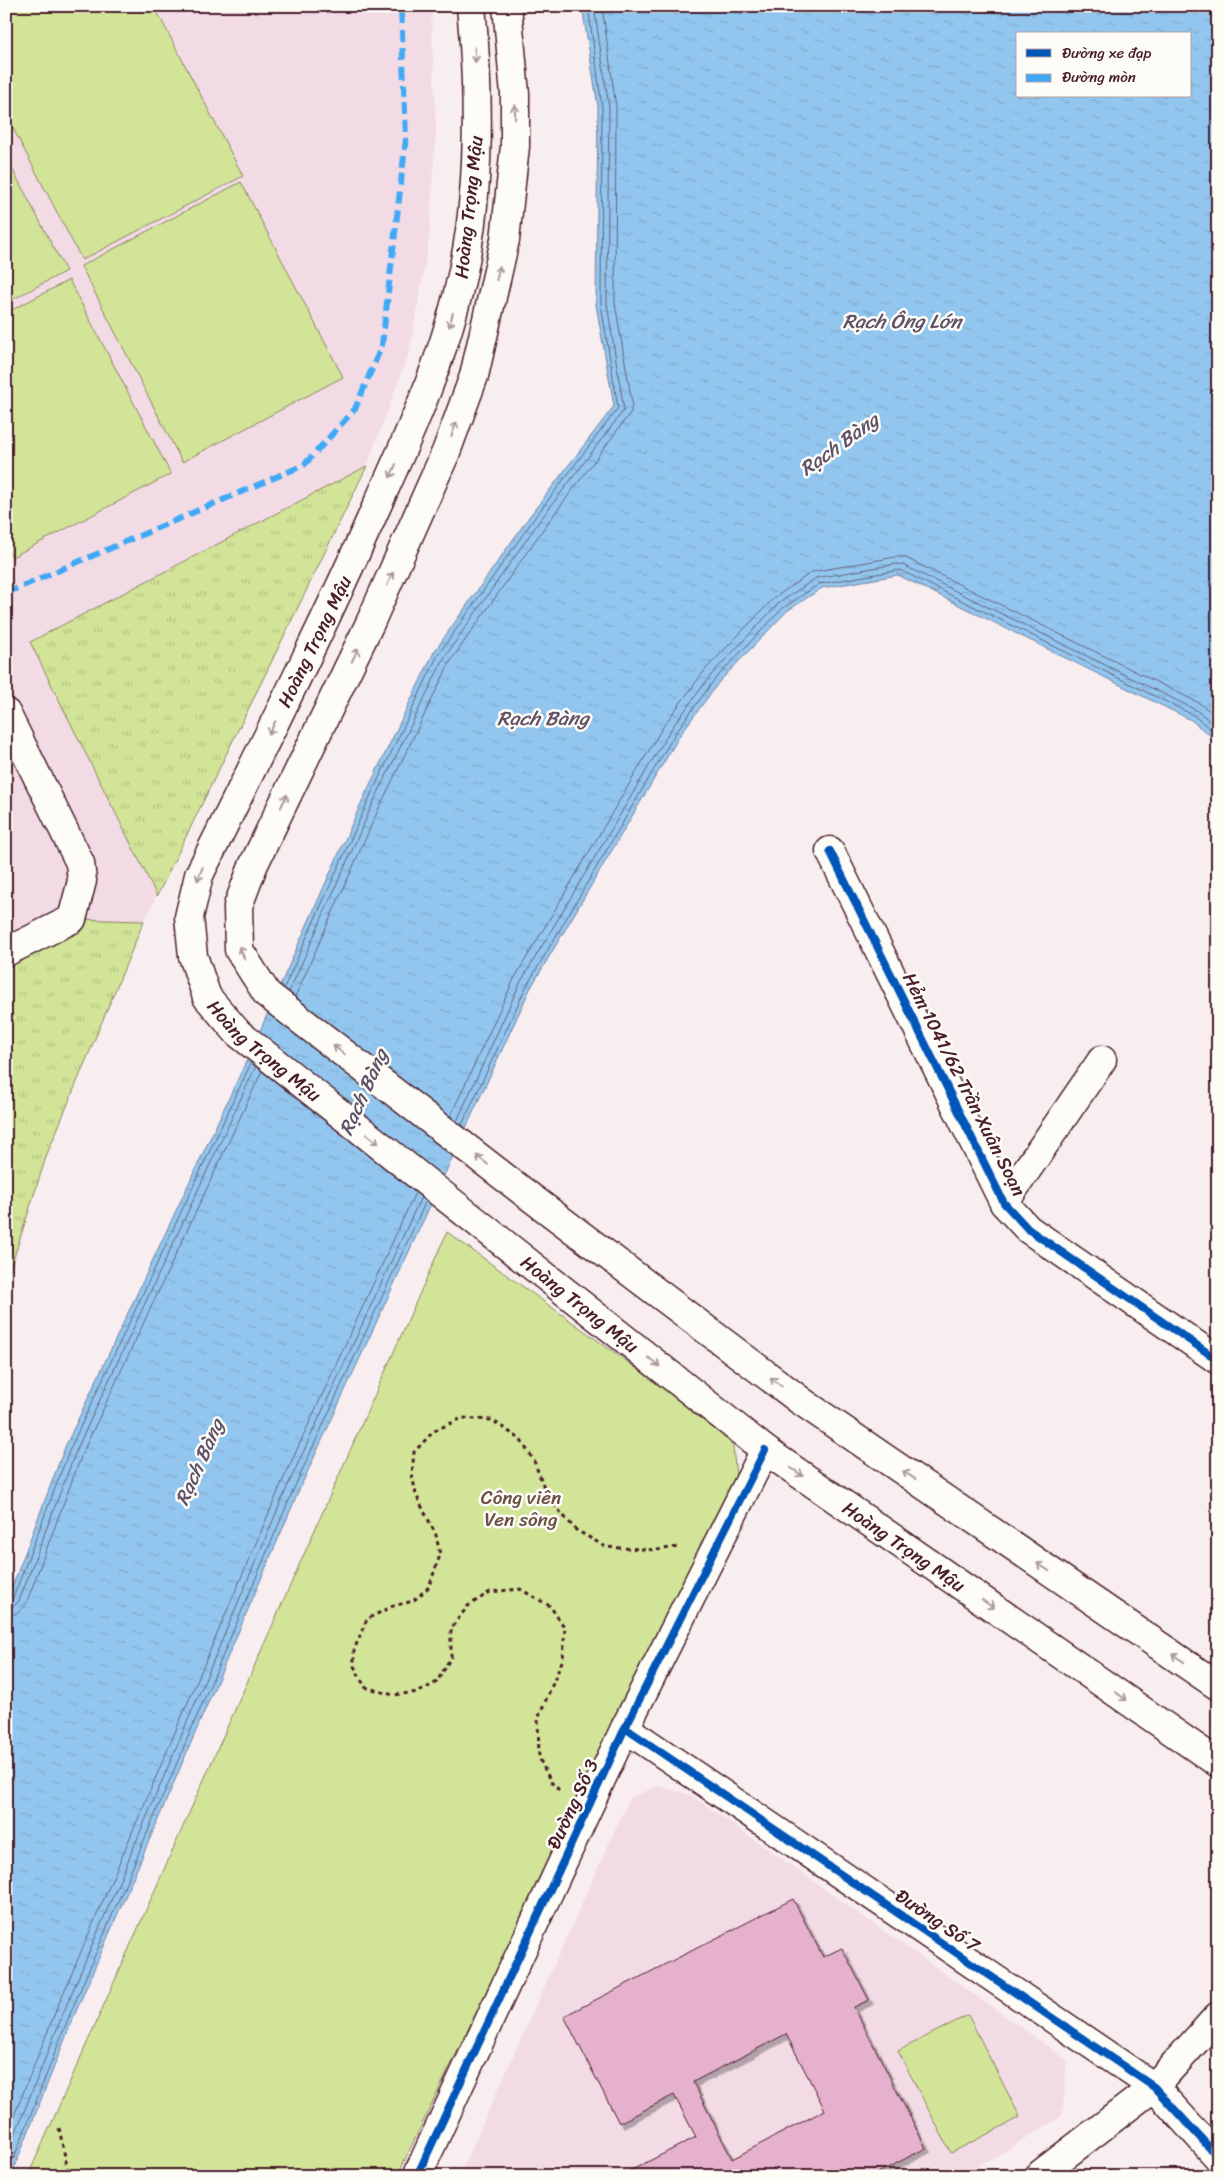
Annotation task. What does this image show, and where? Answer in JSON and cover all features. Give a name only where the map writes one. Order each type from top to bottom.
[{"type":"main road","name":"Hoàng Trọng Mậu","points":[[471,6],[475,54],[477,124],[474,188],[465,265],[445,345],[419,411],[333,606],[199,875],[189,916],[193,956],[207,997],[238,1033],[765,1450],[1218,1763]]},
{"type":"main road","name":"Hoàng Trọng Mậu","points":[[507,6],[515,94],[515,146],[505,240],[474,376],[446,452],[370,624],[252,866],[238,906],[239,950],[266,994],[521,1190],[801,1401],[1218,1686]]},
{"type":"main road","points":[[6,714],[80,863],[82,881],[72,919],[6,952]]},
{"type":"main road","name":"Hẻm 1041/62 Trần Xuân Soạn","points":[[830,850],[1004,1203],[1028,1229],[1218,1360]]},
{"type":"main road","points":[[1004,1203],[1102,1060]]},
{"type":"main road","name":"Đường Số 3","points":[[417,2176],[625,1728],[765,1450]]},
{"type":"main road","name":"Đường Số 7","points":[[625,1728],[1154,2087],[1218,2156]]},
{"type":"main road","points":[[1038,2176],[1154,2087],[1218,2016]]},
{"type":"path","points":[[585,1815],[551,1782],[539,1758],[538,1719],[563,1660],[564,1628],[550,1606],[520,1589],[490,1592],[468,1606],[451,1628],[451,1657],[447,1666],[437,1682],[419,1692],[394,1695],[365,1687],[354,1666],[354,1650],[367,1619],[393,1606],[413,1601],[429,1587],[440,1555],[436,1535],[416,1495],[412,1474],[414,1452],[434,1431],[462,1418],[492,1420],[520,1438],[534,1461],[548,1498],[570,1524],[576,1530],[606,1547],[656,1550],[719,1542]]},
{"type":"path","points":[[58,2128],[70,2176]]},
{"type":"shaded area","points":[[6,6],[431,6],[436,128],[429,241],[410,349],[367,466],[144,921],[47,1154],[6,1287]]},
{"type":"shaded area","points":[[658,1786],[691,1795],[1067,2060],[1062,2116],[1000,2154],[957,2176],[459,2176],[629,1799]]},
{"type":"green space","points":[[6,6],[154,6],[243,176],[82,260],[6,115]]},
{"type":"green space","points":[[6,157],[66,271],[6,303]]},
{"type":"green space","points":[[241,182],[343,377],[182,462],[81,266]]},
{"type":"green space","points":[[69,280],[171,474],[12,557],[6,546],[6,313]]},
{"type":"green space","points":[[367,466],[157,896],[30,642]]},
{"type":"green space","points":[[72,919],[144,921],[47,1154],[6,1282],[6,952]]},
{"type":"green space","name":"Công viên Ven sông","points":[[447,1232],[718,1427],[733,1447],[736,1476],[397,2176],[28,2176]]},
{"type":"green space","points":[[968,2015],[1020,2117],[951,2153],[898,2051]]},
{"type":"water","points":[[582,6],[1218,6],[1218,742],[1191,720],[898,575],[822,588],[787,611],[719,682],[680,735],[530,989],[300,1488],[74,2016],[11,2176],[6,2176],[6,1603],[65,1447],[251,1051],[363,799],[434,652],[529,517],[614,406],[596,305],[598,107]]},
{"type":"building","points":[[793,1899],[823,1957],[842,1948],[869,2000],[854,2007],[926,2148],[872,2176],[620,2176],[696,2137],[674,2095],[619,2123],[564,2016]],"holes":[[[786,2034],[825,2110],[732,2159],[693,2082]]]},
{"type":"marked path","points":[[6,593],[304,465],[355,409],[382,345],[406,139],[401,6]]},
{"type":"cycle path","points":[[830,851],[1004,1203],[1028,1229],[1218,1360]]},
{"type":"cycle path","points":[[417,2176],[625,1728],[765,1450]]},
{"type":"cycle path","points":[[625,1728],[1154,2087],[1218,2157]]},
{"type":"water label","name":"Rạch Ông Lớn","points":[[902,321]]},
{"type":"water label","name":"Rạch Bàng","points":[[839,444]]},
{"type":"water label","name":"Rạch Bàng","points":[[543,718]]},
{"type":"water label","name":"Rạch Bàng","points":[[363,1092]]},
{"type":"water label","name":"Rạch Bàng","points":[[199,1462]]}]
